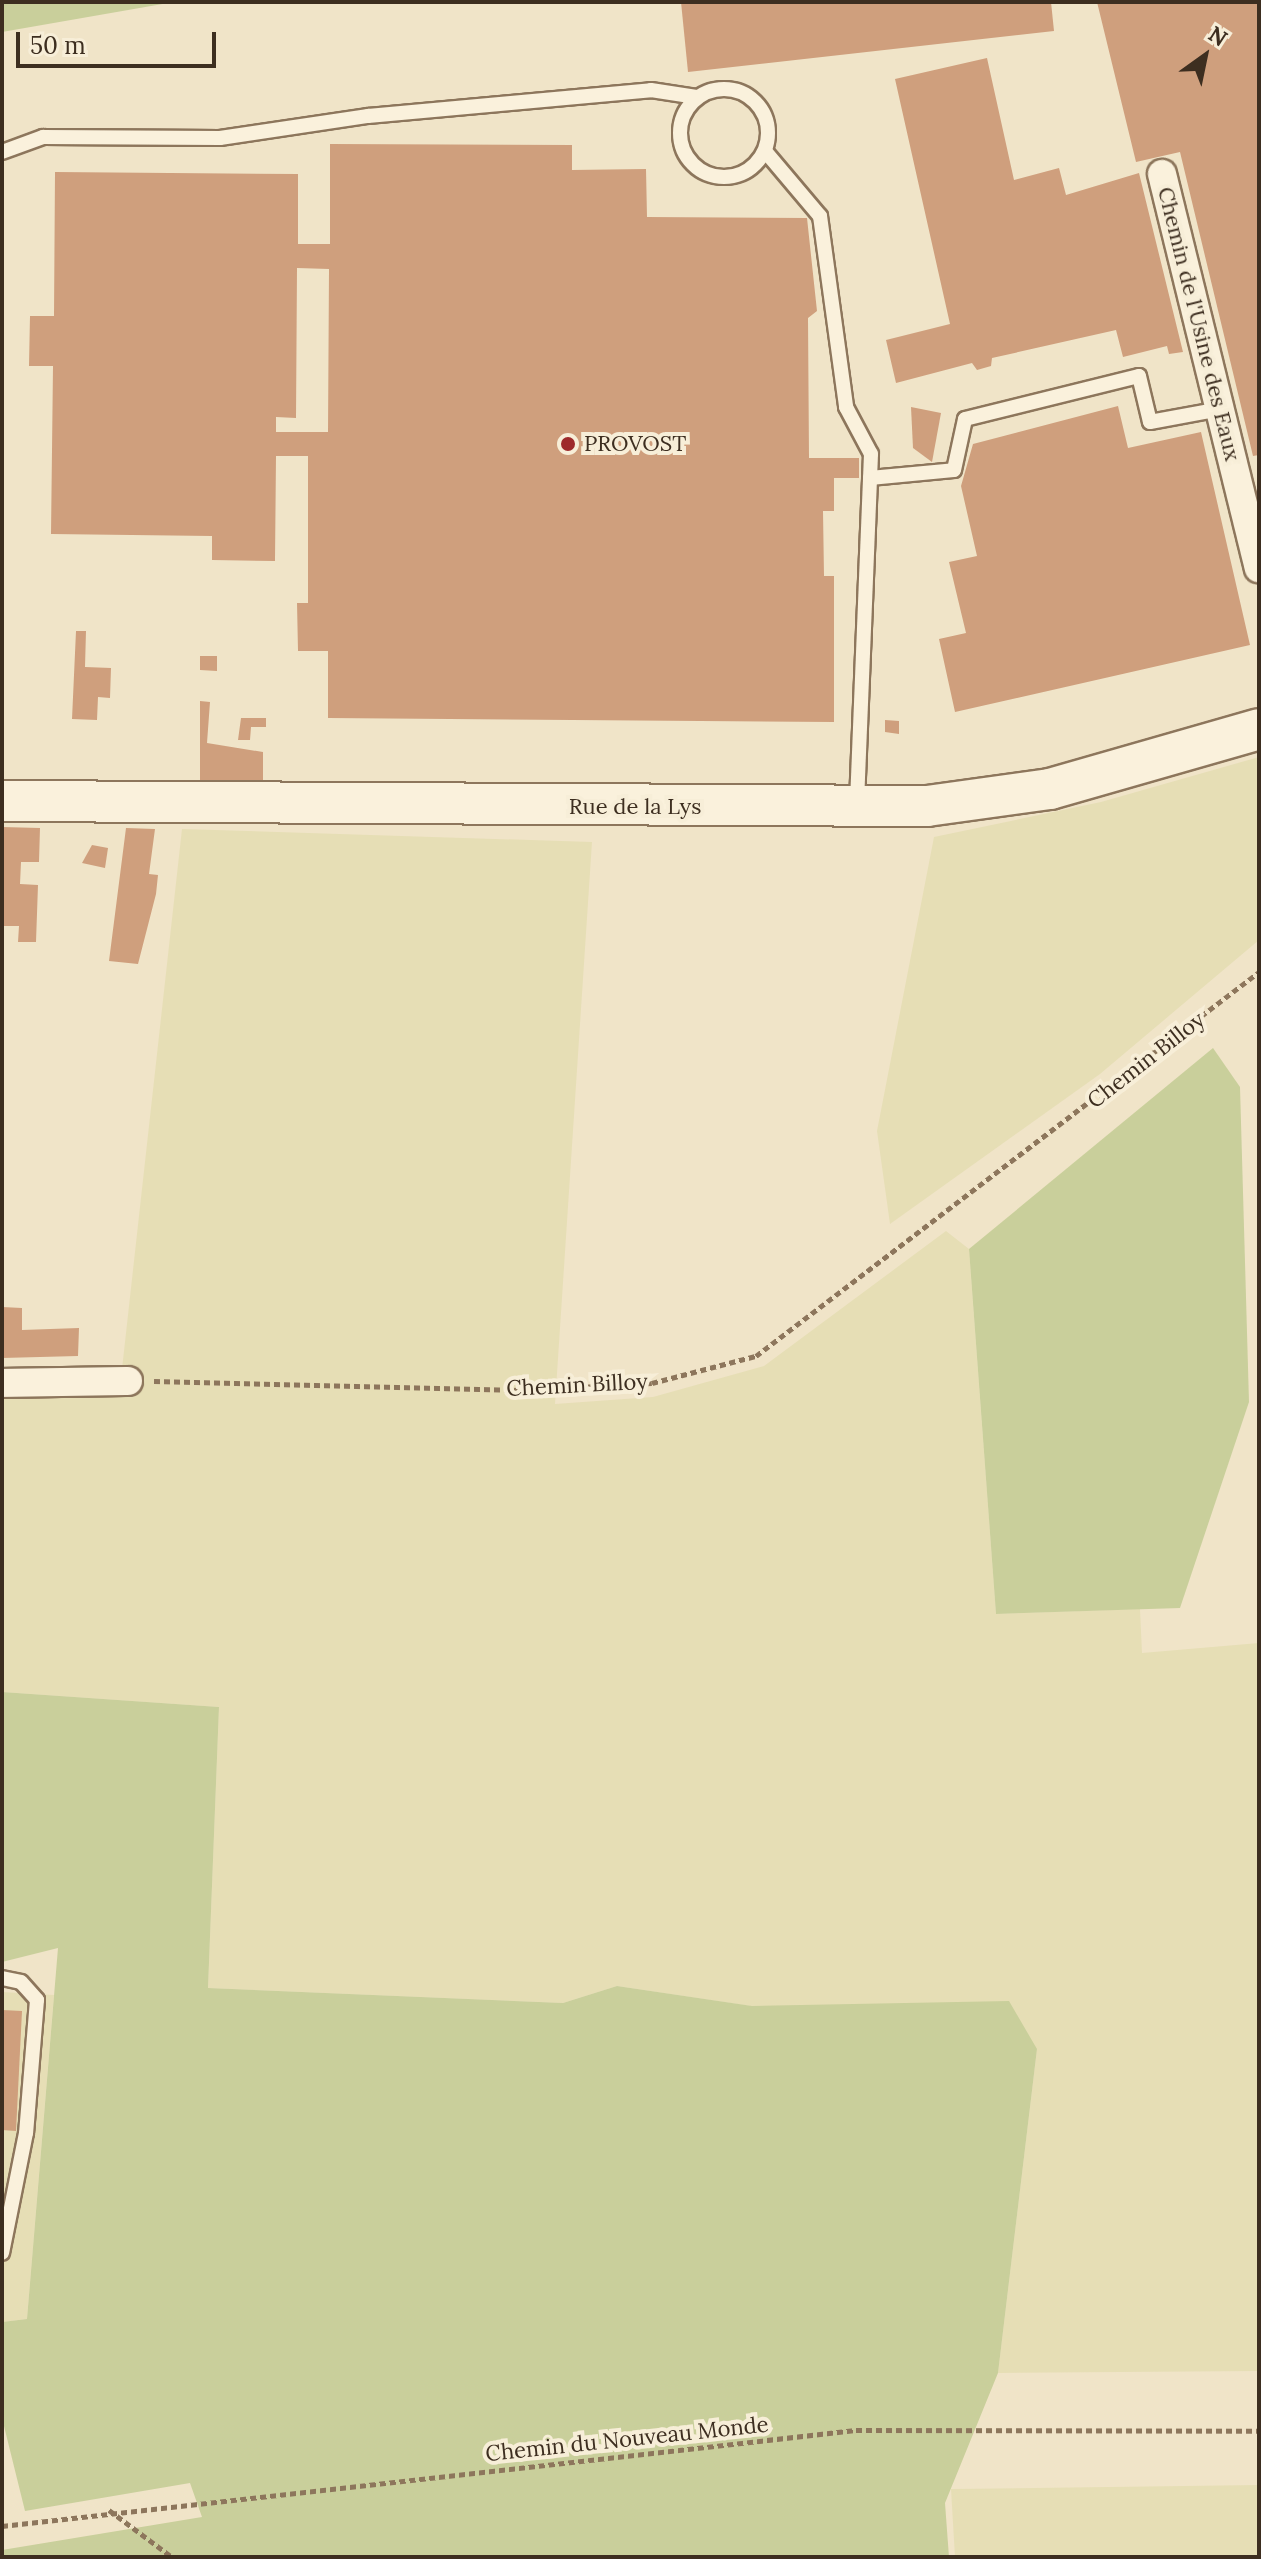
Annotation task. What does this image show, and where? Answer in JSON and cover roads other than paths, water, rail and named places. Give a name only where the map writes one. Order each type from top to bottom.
[{"type":"main road","name":"Rue de la Lys","points":[[2,801],[856,809],[1025,794],[1259,729]]},
{"type":"street","name":"Chemin de l'Usine des Eaux","points":[[1162,174],[1259,568]]},
{"type":"street","points":[[2,1383],[128,1381]]},
{"type":"lane","points":[[2,152],[43,137],[220,138],[368,116],[637,92],[696,97],[723,88],[751,97],[767,122],[765,151],[820,216],[846,407],[871,454],[856,809]]},
{"type":"lane","points":[[696,97],[679,136],[702,172],[731,177],[765,151]]},
{"type":"lane","points":[[870,478],[954,470],[965,419],[1139,376],[1150,422],[1220,409]]},
{"type":"lane","points":[[2,1978],[21,1982],[37,2000],[26,2133],[2,2253]]},
{"type":"place","name":"PROVOST","points":[[568,444]]}]
